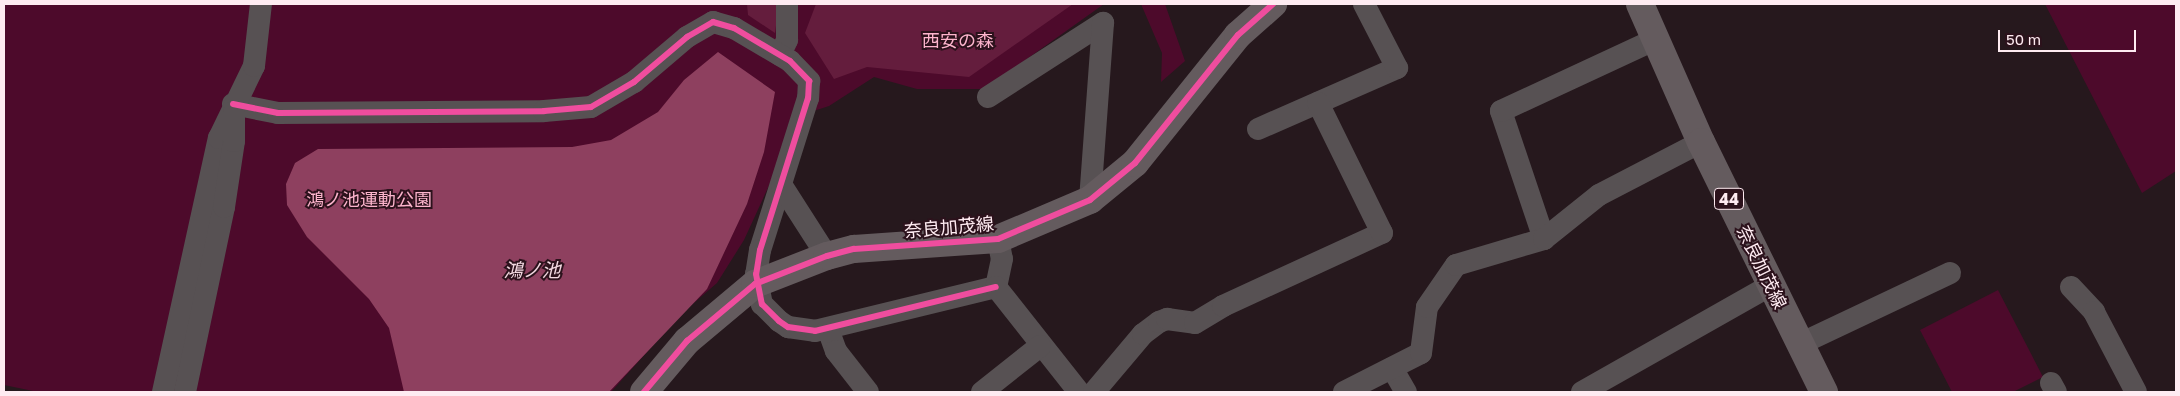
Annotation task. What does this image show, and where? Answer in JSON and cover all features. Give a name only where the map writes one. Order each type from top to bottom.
[{"type":"main road","name":"奈良加茂線","points":[[644,392],[687,341],[755,284],[826,256],[854,250],[998,239],[1090,200],[1135,163],[1238,36],[1273,4]]},
{"type":"main road","name":"奈良加茂線","points":[[1640,4],[1702,142],[1800,344],[1820,391]]},
{"type":"street","points":[[162,392],[219,138],[233,104],[254,66],[261,4]]},
{"type":"street","points":[[780,55],[787,40],[787,4]]},
{"type":"street","points":[[1258,129],[1397,68],[1364,4]]},
{"type":"street","points":[[233,104],[278,114],[544,111],[591,107],[634,82],[687,38],[714,22],[734,28],[780,55],[805,73],[810,90],[782,186],[760,250],[755,284],[762,304],[788,327],[828,329],[996,287]]},
{"type":"street","points":[[988,97],[1103,23],[1090,200]]},
{"type":"street","points":[[1544,239],[1501,111],[1656,39]]},
{"type":"street","points":[[1094,392],[1143,334],[1158,322],[1167,319],[1196,322],[1223,306],[1382,234],[1318,102]]},
{"type":"street","points":[[185,392],[224,207],[234,141],[233,104]]},
{"type":"street","points":[[1353,390],[1421,353],[1427,306],[1456,265],[1544,239],[1599,194],[1702,142]]},
{"type":"street","points":[[782,186],[826,256]]},
{"type":"street","points":[[998,239],[1002,259],[996,287],[1040,346],[1079,392]]},
{"type":"street","points":[[1800,344],[1950,274]]},
{"type":"street","points":[[1582,392],[1771,285]]},
{"type":"street","points":[[2071,287],[2094,312],[2120,355],[2136,392]]},
{"type":"street","points":[[828,329],[836,351],[868,392]]},
{"type":"street","points":[[982,392],[1040,346]]},
{"type":"street","points":[[1392,368],[1406,392]]},
{"type":"green space","name":"鴻ノ池運動公園","points":[[4,4],[1104,4],[985,89],[917,89],[874,77],[829,106],[795,117],[783,155],[744,240],[717,283],[681,314],[611,392],[38,392],[4,385]]},
{"type":"green space","points":[[747,4],[779,4],[775,33],[748,15]]},
{"type":"green space","name":"西安の森","points":[[816,4],[1073,4],[969,77],[867,67],[834,79],[805,33]]},
{"type":"green space","points":[[1141,4],[1165,4],[1185,61],[1161,82],[1162,53]]},
{"type":"green space","points":[[2045,4],[2176,4],[2176,171],[2142,193]]},
{"type":"green space","points":[[1998,290],[2043,377],[2013,392],[1952,392],[1920,330]]},
{"type":"water","name":"鴻ノ池","points":[[718,52],[775,92],[764,152],[747,204],[707,289],[609,392],[404,392],[389,328],[369,299],[307,237],[287,205],[286,184],[295,163],[318,149],[572,147],[611,140],[658,112],[684,80]]},
{"type":"cycle path","points":[[644,392],[687,341],[755,284],[827,256],[854,249],[998,239],[1090,200],[1135,163],[1238,35],[1273,4]]},
{"type":"cycle path","points":[[233,104],[278,113],[544,111],[591,107],[634,82],[687,37],[713,22],[734,28],[790,61],[809,81],[808,98],[760,250],[756,274],[762,304],[779,321],[788,327],[815,331],[996,287]]}]
